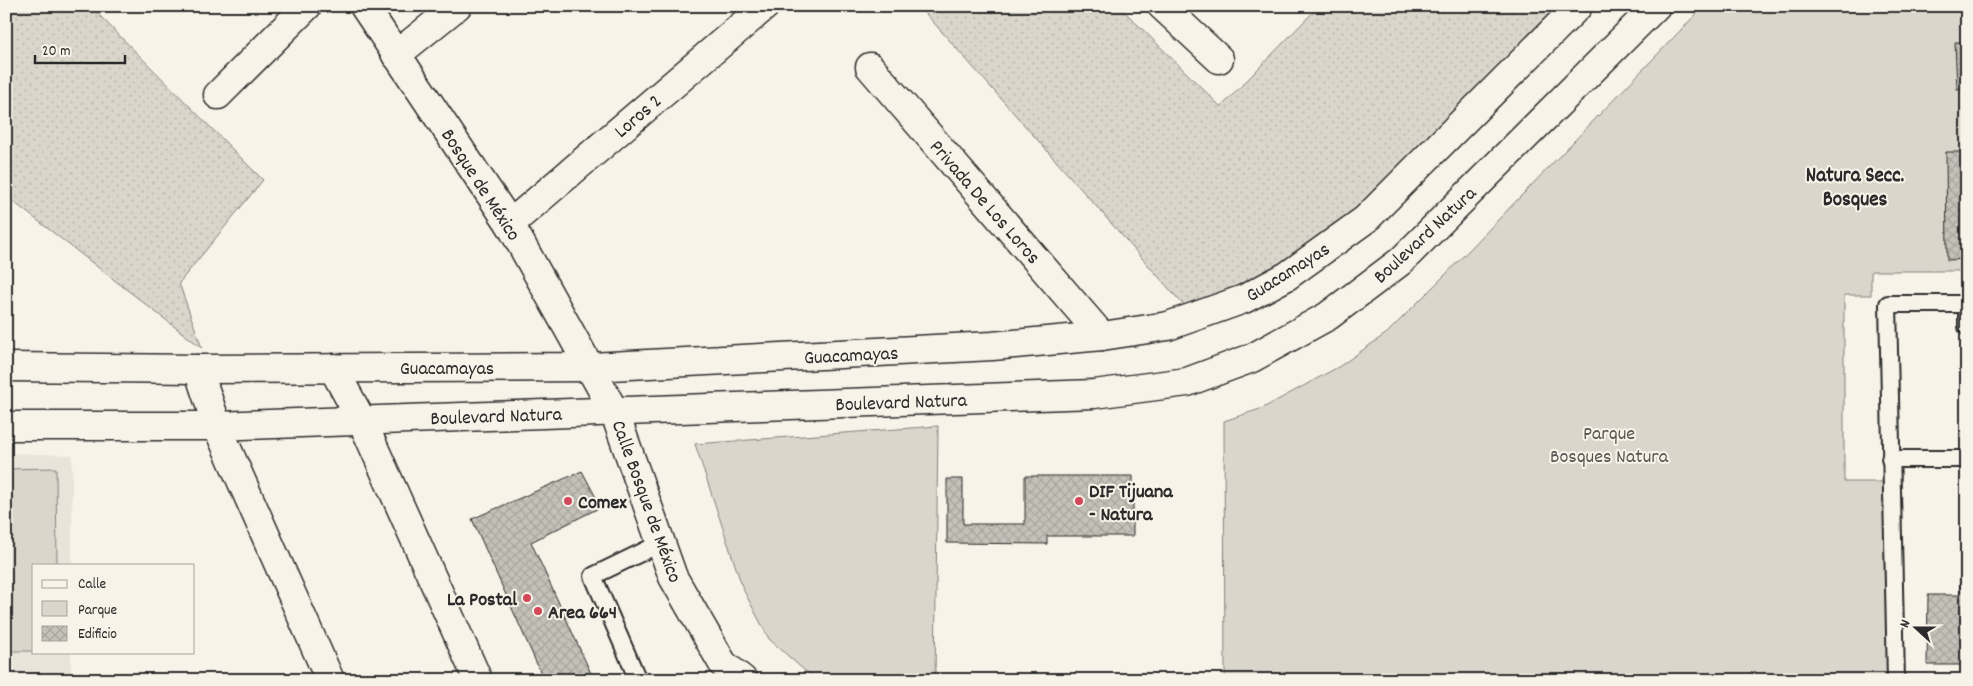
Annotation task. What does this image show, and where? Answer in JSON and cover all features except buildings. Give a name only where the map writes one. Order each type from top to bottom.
[{"type":"street","points":[[218,95],[307,6]]},
{"type":"street","name":"Bosque de México","points":[[364,6],[510,224],[591,367]]},
{"type":"street","points":[[396,55],[456,6]]},
{"type":"street","name":"Loros 2","points":[[510,224],[765,6]]},
{"type":"street","points":[[1162,6],[1219,59]]},
{"type":"street","name":"Guacamayas","points":[[6,367],[198,370],[591,367],[992,346],[1102,336],[1168,326],[1244,299],[1287,276],[1366,219],[1578,6]]},
{"type":"street","name":"Boulevard Natura","points":[[6,426],[217,426],[614,410],[1094,394],[1187,382],[1252,358],[1328,316],[1401,261],[1656,6]]},
{"type":"street","name":"Privada De Los Loros","points":[[870,67],[1102,336]]},
{"type":"street","name":"Calle Bosque de México","points":[[591,367],[614,410],[673,577],[723,664],[743,680]]},
{"type":"street","points":[[332,368],[362,421],[478,680]]},
{"type":"street","points":[[198,370],[217,426],[330,680]]},
{"type":"lane","points":[[1896,680],[1888,304],[1967,304],[1967,326]]},
{"type":"lane","points":[[1890,459],[1967,459]]},
{"type":"lane","points":[[638,680],[593,576],[661,543]]},
{"type":"shaded area","points":[[6,453],[72,455],[72,564],[32,564],[32,654],[71,654],[71,680],[6,680]]},
{"type":"green space","points":[[6,6],[90,6],[263,180],[179,283],[202,348],[6,196]]},
{"type":"green space","points":[[919,6],[1119,6],[1221,107],[1319,6],[1578,6],[1287,276],[1187,309]]},
{"type":"green space","name":"Parque Bosques Natura","points":[[1704,6],[1967,6],[1967,271],[1871,271],[1871,295],[1844,295],[1844,482],[1884,482],[1887,680],[1225,680],[1224,421],[1263,408],[1340,366],[1387,333]]},
{"type":"green space","points":[[938,426],[935,680],[821,680],[805,671],[769,639],[743,589],[695,444]]},
{"type":"green space","points":[[56,468],[57,564],[32,564],[32,651],[6,651],[6,469]]},
{"type":"place","name":"Comex","points":[[568,501]]},
{"type":"place","name":"DIF Tijuana - Natura","points":[[1079,501]]},
{"type":"place","name":"La Postal","points":[[527,598]]},
{"type":"place","name":"Area 664","points":[[538,611]]},
{"type":"district","name":"Natura Secc. Bosques","points":[[1855,186]]}]
